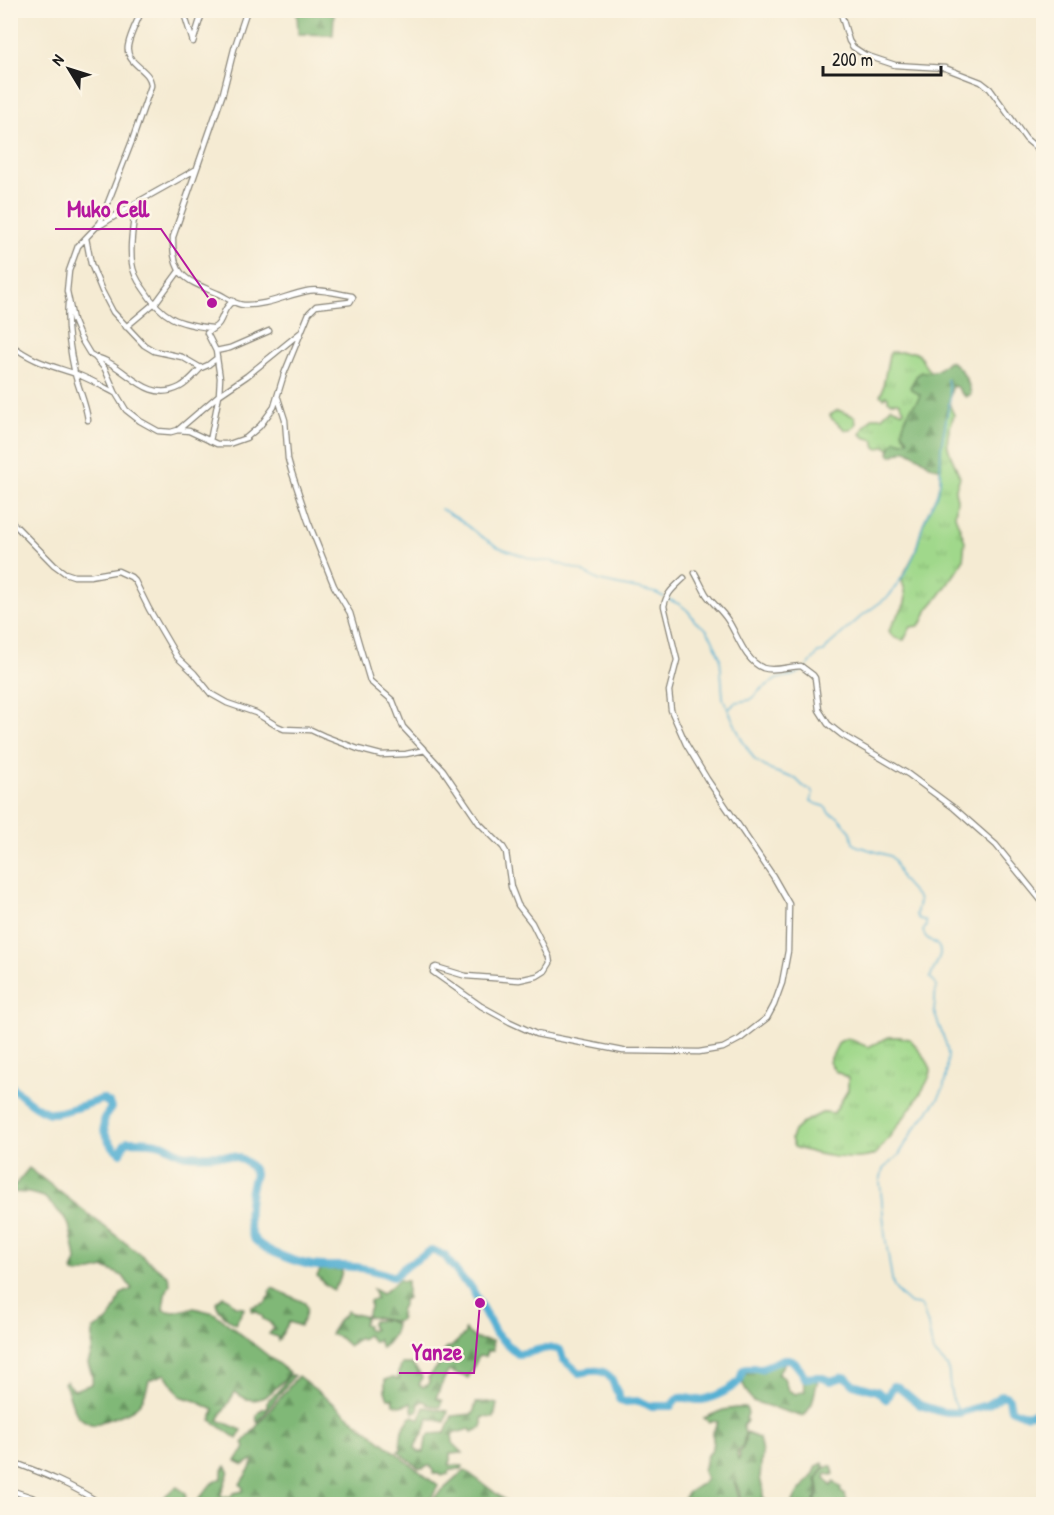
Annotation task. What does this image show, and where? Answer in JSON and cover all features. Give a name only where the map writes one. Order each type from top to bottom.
[{"type":"street","points":[[142,10],[132,33],[128,50],[131,60],[151,80],[151,86],[100,223],[78,246],[69,271],[68,297],[73,320],[81,339],[90,354],[105,369],[126,411],[158,431],[189,431],[222,444],[246,438],[266,419],[278,398],[284,374],[309,313],[316,306],[345,304],[353,297],[308,290],[278,300],[242,305],[196,284],[186,278],[176,266],[172,254],[173,237],[223,93],[247,10]]},
{"type":"street","points":[[183,10],[193,42],[203,10]]},
{"type":"street","points":[[465,10],[469,12],[472,10]]},
{"type":"street","points":[[840,10],[853,47],[865,55],[895,65],[945,68],[981,82],[990,89],[1026,139],[1044,154]]},
{"type":"street","points":[[96,228],[196,170]]},
{"type":"street","points":[[136,203],[132,239],[132,262],[135,276],[154,304],[167,316],[181,322],[212,328]]},
{"type":"street","points":[[86,238],[91,264],[102,291],[113,312],[126,327],[144,345],[154,351],[182,357],[201,368]]},
{"type":"street","points":[[126,327],[154,304],[179,270]]},
{"type":"street","points":[[68,297],[69,342],[88,420]]},
{"type":"street","points":[[210,441],[220,378],[216,351],[207,333],[218,324],[224,309],[233,301]]},
{"type":"street","points":[[216,351],[230,348],[269,331]]},
{"type":"street","points":[[178,430],[302,331]]},
{"type":"street","points":[[10,344],[41,363],[97,383],[117,395]]},
{"type":"street","points":[[95,357],[105,359],[150,390],[160,392],[181,386],[201,368],[217,358]]},
{"type":"street","points":[[278,398],[285,420],[291,470],[334,586],[350,613],[370,681],[393,701],[403,727],[443,770],[479,823],[503,847],[506,852],[511,887],[518,905],[532,923],[550,963],[545,971],[537,976],[519,980],[466,976],[436,967],[433,970],[481,1006],[510,1023],[536,1034],[623,1051],[699,1052],[723,1048],[740,1039],[767,1018],[782,983],[788,951],[789,904],[773,876],[707,780],[686,744],[671,710],[669,691],[677,660],[664,606],[665,598],[684,578]]},
{"type":"street","points":[[10,520],[54,565],[65,573],[74,576],[90,576],[118,571],[131,577],[177,657],[211,694],[227,703],[256,713],[284,729],[311,730],[350,746],[381,755],[406,754],[425,750]]},
{"type":"street","points":[[695,573],[707,596],[727,619],[744,650],[755,664],[765,669],[801,666],[813,675],[819,710],[828,724],[842,735],[908,774],[954,808],[996,845],[1044,904]]},
{"type":"street","points":[[10,1461],[48,1475],[101,1504]]},
{"type":"street","points":[[10,1491],[46,1504]]},
{"type":"green space","points":[[297,11],[334,11],[333,35],[298,34]]},
{"type":"green space","points":[[891,352],[916,353],[932,372],[922,372],[911,389],[920,395],[920,398],[903,434],[908,440],[891,446],[890,450],[885,446],[879,449],[874,440],[861,434],[873,417],[882,417],[891,407],[903,412],[904,410],[899,402],[891,402],[888,397],[884,398],[880,395]]},
{"type":"green space","points":[[948,361],[956,365],[963,374],[971,394],[966,397],[957,387],[952,386],[941,448],[941,468],[932,467],[905,450],[891,456],[889,453],[891,446],[896,440],[903,442],[908,440],[902,431],[910,409],[918,401],[920,395],[910,387],[917,375],[937,370]]},
{"type":"green space","points":[[949,399],[954,415],[947,441],[960,477],[955,491],[957,499],[955,516],[965,541],[963,560],[928,609],[923,621],[918,626],[911,627],[904,640],[899,640],[889,631],[905,602],[906,596],[901,579],[915,553],[923,524],[937,494]]},
{"type":"green space","points":[[838,410],[855,417],[856,424],[851,430],[846,430],[832,419],[830,415]]},
{"type":"green space","points":[[889,1037],[910,1039],[926,1059],[931,1071],[924,1088],[876,1154],[868,1157],[847,1158],[823,1155],[794,1147],[791,1139],[794,1131],[804,1122],[824,1112],[834,1113],[848,1090],[848,1078],[835,1071],[829,1062],[839,1042],[847,1038],[868,1047]]},
{"type":"green space","points":[[29,1168],[168,1276],[170,1284],[165,1295],[163,1310],[174,1312],[194,1308],[214,1313],[290,1373],[271,1392],[260,1399],[247,1399],[235,1392],[218,1420],[242,1430],[237,1439],[211,1420],[214,1410],[180,1396],[165,1374],[149,1380],[141,1401],[129,1412],[94,1425],[80,1418],[76,1413],[64,1383],[66,1381],[74,1390],[92,1384],[88,1363],[92,1351],[93,1330],[111,1316],[121,1294],[132,1289],[123,1276],[105,1268],[73,1273],[76,1261],[75,1252],[69,1225],[64,1217],[44,1197],[11,1192]]},
{"type":"green space","points":[[322,1267],[343,1267],[339,1282],[333,1290],[317,1276]]},
{"type":"green space","points":[[399,1279],[407,1281],[407,1298],[403,1300],[399,1315],[401,1318],[397,1322],[366,1316],[370,1308],[370,1301],[376,1298],[373,1289],[382,1294]]},
{"type":"green space","points":[[272,1288],[305,1303],[307,1308],[300,1326],[289,1322],[278,1341],[277,1337],[269,1334],[274,1328],[256,1311],[253,1312],[251,1307],[265,1303]]},
{"type":"green space","points":[[223,1296],[235,1306],[244,1309],[235,1324],[217,1306],[216,1302]]},
{"type":"green space","points":[[347,1311],[366,1317],[363,1324],[367,1325],[366,1328],[370,1331],[373,1329],[371,1325],[373,1321],[386,1320],[396,1324],[387,1344],[381,1348],[378,1339],[374,1342],[367,1335],[349,1346],[340,1338],[330,1334]]},
{"type":"green space","points":[[465,1330],[476,1339],[492,1341],[493,1351],[487,1351],[485,1357],[479,1356],[468,1378],[449,1371],[436,1398],[442,1401],[440,1407],[428,1405],[422,1401],[417,1411],[413,1413],[411,1403],[400,1406],[394,1404],[393,1398],[388,1398],[385,1391],[385,1380],[393,1377],[399,1379],[398,1373],[402,1364],[412,1364],[422,1378],[419,1385],[423,1387],[428,1385],[428,1378],[444,1359],[442,1354],[465,1334]]},
{"type":"green space","points":[[786,1361],[777,1374],[784,1378],[788,1390],[795,1394],[805,1391],[803,1380],[818,1379],[812,1404],[805,1415],[800,1416],[752,1401],[743,1384],[744,1374],[755,1370],[762,1372]]},
{"type":"green space","points":[[288,1376],[294,1376],[257,1422],[259,1412],[267,1407],[269,1399],[278,1392]]},
{"type":"green space","points":[[298,1376],[438,1486],[432,1497],[419,1504],[195,1504],[211,1484],[222,1478],[222,1471],[226,1466],[229,1471],[222,1497],[227,1496],[228,1498],[234,1493],[243,1491],[240,1484],[254,1462],[252,1460],[244,1465],[236,1461],[243,1452],[245,1446],[243,1443]]},
{"type":"green space","points":[[476,1403],[497,1404],[494,1418],[482,1417],[482,1428],[472,1432],[470,1429],[452,1434],[453,1443],[463,1453],[450,1454],[450,1465],[463,1466],[462,1469],[449,1471],[449,1474],[441,1476],[433,1474],[431,1466],[419,1468],[398,1451],[401,1449],[402,1430],[410,1418],[414,1416],[420,1419],[424,1407],[448,1411],[445,1422],[428,1418],[424,1432],[415,1448],[419,1452],[424,1452],[426,1439],[430,1434],[445,1433],[452,1416],[473,1414]]},
{"type":"green space","points":[[746,1408],[748,1413],[747,1421],[743,1426],[745,1433],[743,1445],[737,1452],[738,1461],[739,1453],[744,1446],[746,1433],[759,1438],[762,1453],[760,1478],[763,1497],[768,1503],[779,1504],[743,1504],[734,1481],[741,1504],[683,1504],[686,1495],[706,1479],[703,1471],[707,1455],[711,1452],[713,1432],[718,1422],[709,1422],[704,1418],[723,1410]]},
{"type":"green space","points":[[823,1463],[824,1466],[816,1479],[818,1488],[814,1499],[815,1504],[792,1504],[817,1466]]},
{"type":"green space","points":[[832,1466],[834,1474],[826,1474],[825,1478],[831,1486],[834,1482],[841,1488],[840,1491],[845,1495],[847,1501],[838,1504],[817,1504],[815,1499],[819,1488],[817,1479],[825,1467]]},
{"type":"green space","points":[[465,1470],[510,1504],[434,1504],[435,1497]]},
{"type":"green space","points":[[177,1487],[186,1493],[185,1503],[187,1504],[157,1503],[167,1494]]},
{"type":"waterway","points":[[807,667],[818,653],[824,652],[863,615],[889,596],[906,572],[940,482],[941,448],[950,398],[947,379]]},
{"type":"waterway","points":[[441,509],[498,547],[538,561],[551,561],[581,571],[600,581],[656,593],[664,597]]},
{"type":"waterway","points":[[668,599],[688,611],[712,638],[720,657],[723,698],[742,740],[755,760],[770,770],[796,779],[812,791],[811,801],[823,806],[829,813],[838,817],[851,832],[853,843],[857,846],[890,856],[894,860],[902,880],[918,898],[916,915],[926,922],[923,931],[925,935],[940,950],[930,978],[936,986],[934,1012],[948,1054],[943,1089],[899,1155],[883,1169],[880,1181],[885,1235],[894,1287],[910,1304],[922,1307],[933,1352],[948,1367],[952,1398],[957,1413]]},
{"type":"waterway","points":[[729,709],[736,702],[750,700],[777,679],[802,671]]},
{"type":"waterway","points":[[10,1085],[34,1105],[50,1113],[102,1099],[109,1103],[111,1108],[105,1118],[104,1131],[111,1144],[121,1153],[128,1141],[145,1141],[164,1145],[183,1154],[224,1155],[242,1159],[250,1165],[255,1174],[249,1208],[252,1235],[261,1245],[282,1256],[311,1265],[363,1268],[393,1277],[432,1250],[445,1256],[461,1278],[471,1287],[496,1334],[518,1354],[550,1348],[560,1350],[563,1359],[579,1373],[588,1371],[606,1373],[612,1380],[619,1399],[623,1402],[640,1401],[649,1406],[671,1406],[680,1398],[705,1399],[733,1386],[740,1380],[743,1370],[754,1367],[760,1369],[789,1359],[802,1372],[804,1378],[820,1377],[831,1381],[847,1378],[853,1384],[877,1391],[886,1399],[893,1386],[898,1387],[920,1405],[942,1412],[959,1413],[987,1405],[1003,1395],[1009,1399],[1011,1409],[1020,1413],[1031,1414],[1044,1408]]},
{"type":"place","name":"Muko Cell","points":[[212,303]]},
{"type":"place","name":"Yanze","points":[[480,1303]]}]
